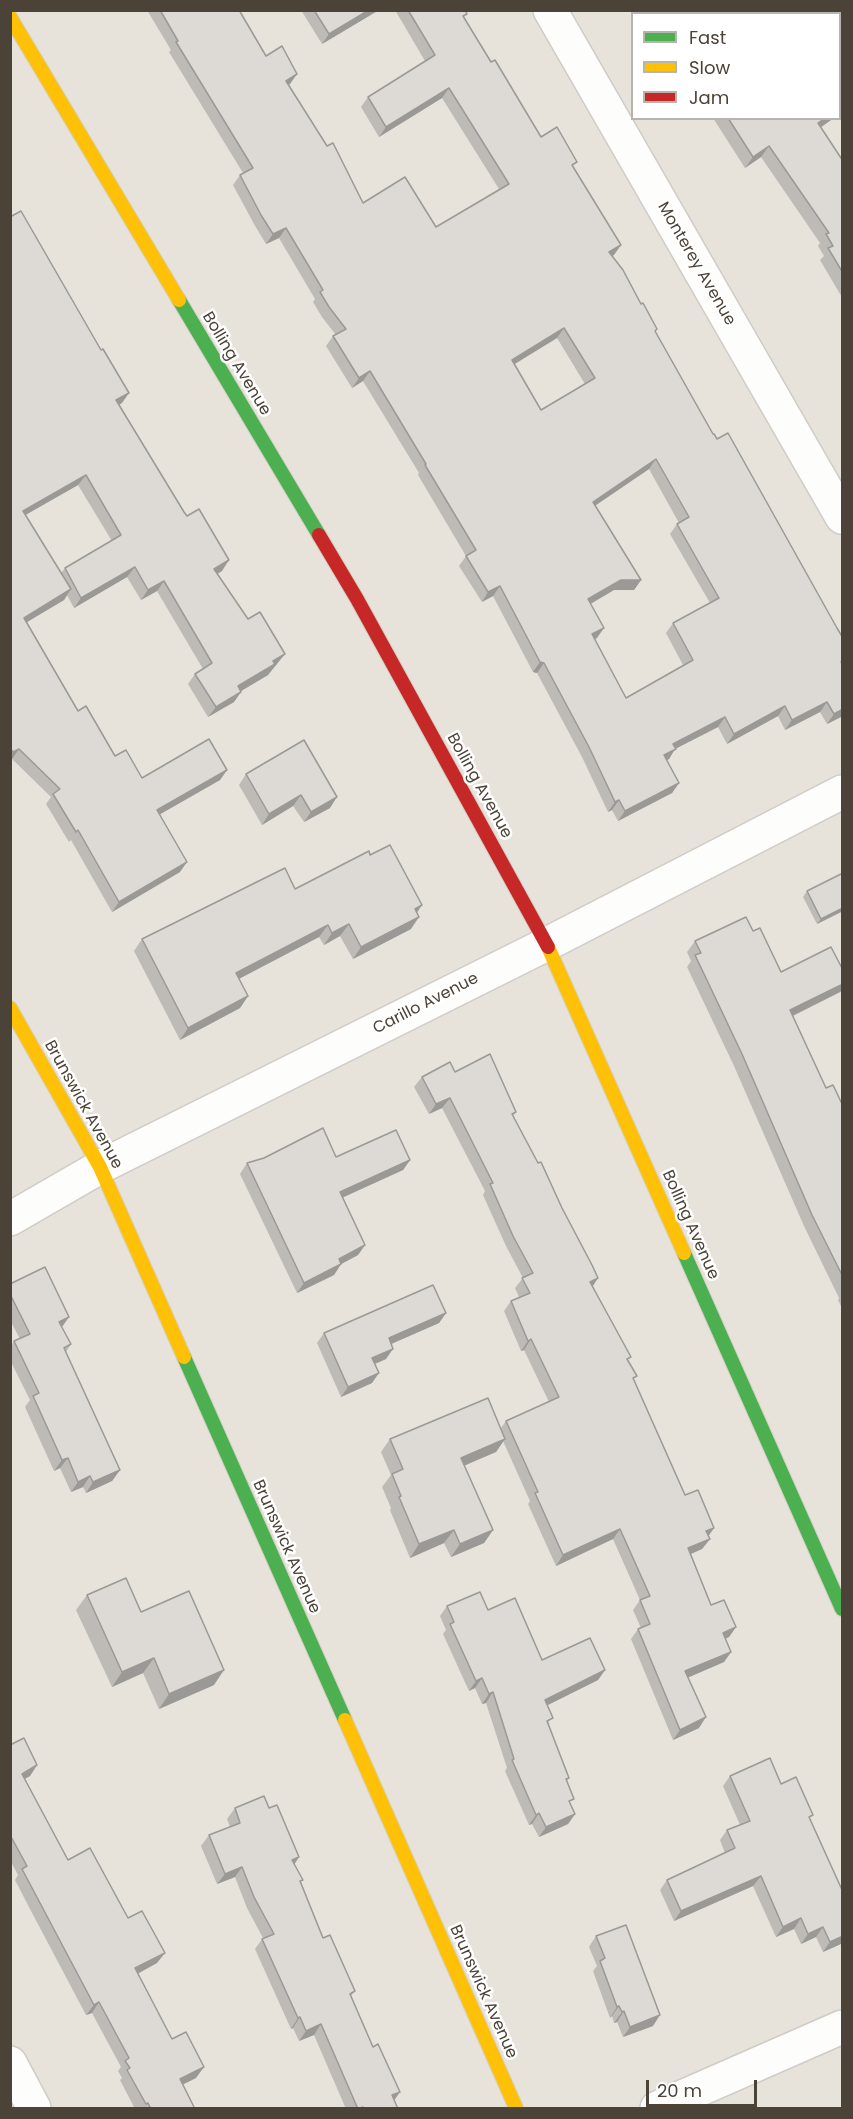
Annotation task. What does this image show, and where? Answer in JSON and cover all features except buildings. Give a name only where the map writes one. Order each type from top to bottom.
[{"type":"street","name":"Monterey Avenue","points":[[550,10],[843,517]]},
{"type":"street","name":"Bolling Avenue","points":[[10,17],[357,599],[547,944],[843,1609]]},
{"type":"street","name":"Carillo Avenue","points":[[10,1219],[100,1167],[547,944],[843,792]]},
{"type":"street","name":"Brunswick Avenue","points":[[10,1008],[100,1167],[516,2109]]},
{"type":"street","points":[[657,2109],[843,2027]]},
{"type":"street","points":[[10,2063],[34,2109]]},
{"type":"shaded area","points":[[11,11],[842,11],[842,2108],[11,2108]]},
{"type":"traffic: fast","points":[[179,300],[319,535]]},
{"type":"traffic: fast","points":[[684,1253],[842,1609]]},
{"type":"traffic: fast","points":[[184,1357],[345,1720]]},
{"type":"traffic: slow","points":[[10,17],[179,300]]},
{"type":"traffic: slow","points":[[548,947],[684,1253]]},
{"type":"traffic: slow","points":[[10,1008],[100,1167],[184,1357]]},
{"type":"traffic: slow","points":[[345,1720],[516,2108]]},
{"type":"traffic: jam","points":[[319,535],[357,599],[548,947]]}]
